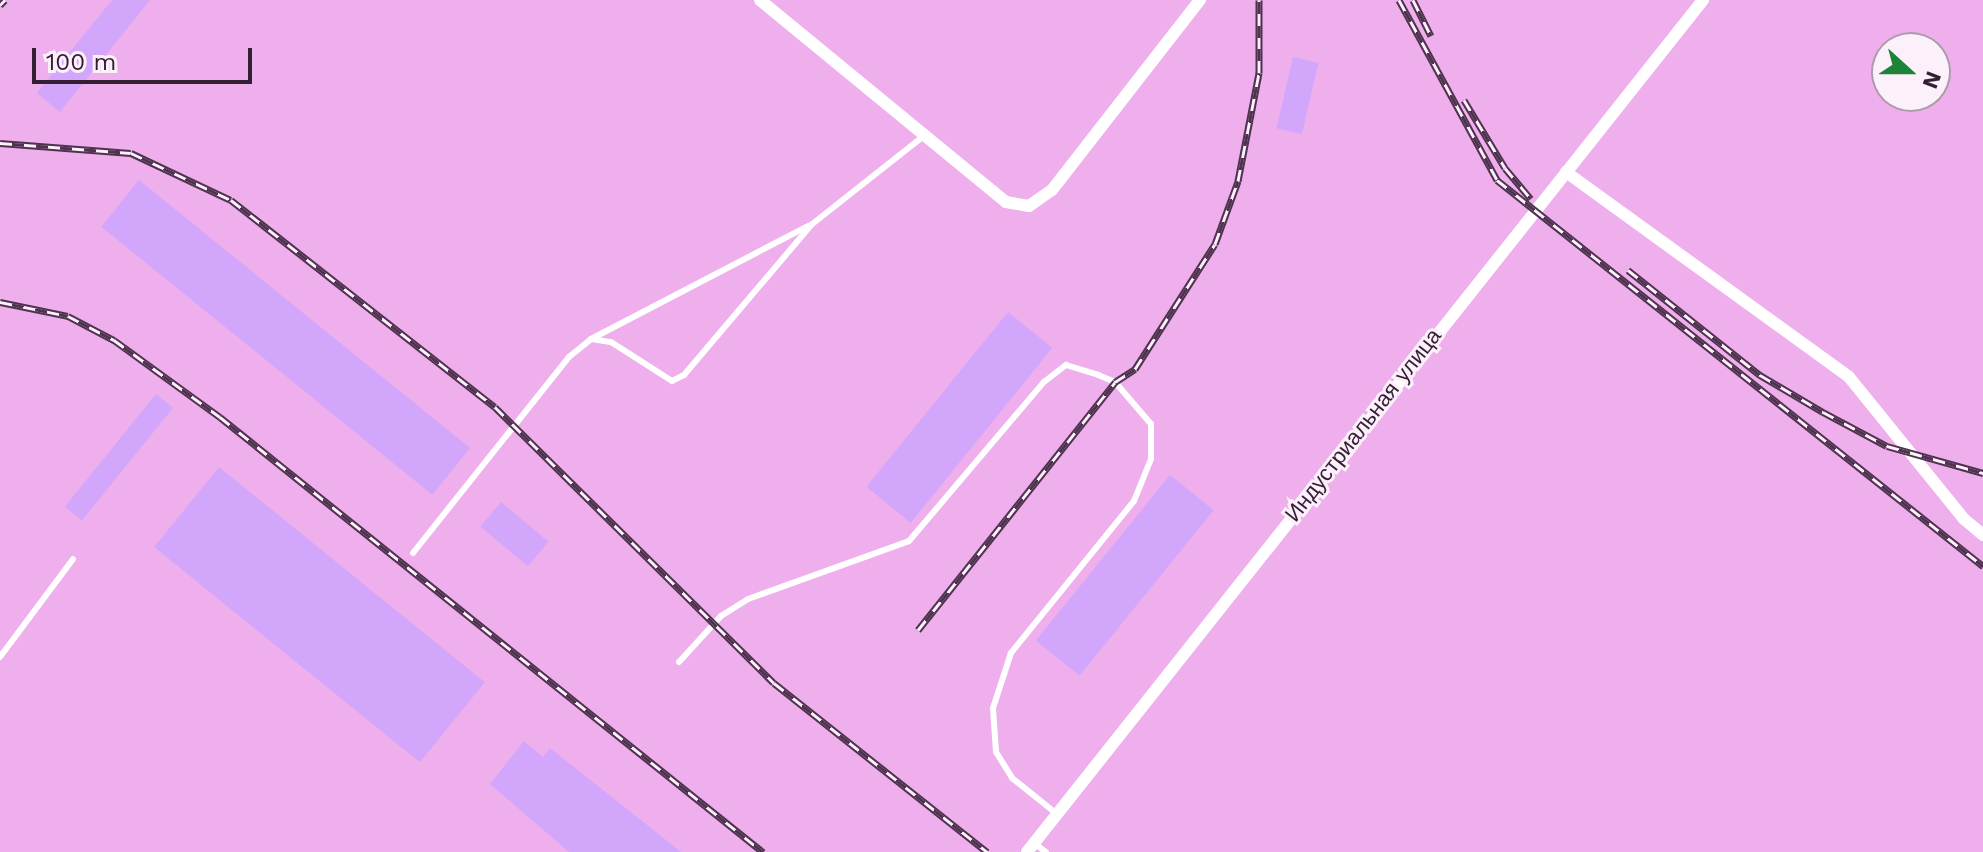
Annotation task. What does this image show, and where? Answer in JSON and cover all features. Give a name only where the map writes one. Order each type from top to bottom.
[{"type":"street","points":[[760,0],[1006,202],[1029,206],[1052,190],[1200,0]]},
{"type":"street","name":"Индустриальная улица","points":[[1030,847],[1703,0]]},
{"type":"street","points":[[1566,172],[1849,377],[1964,519],[1983,535]]},
{"type":"lane","points":[[413,553],[559,369],[591,339],[811,225],[925,135]]},
{"type":"lane","points":[[591,339],[611,342],[672,381],[684,375],[811,225]]},
{"type":"lane","points":[[679,662],[721,616],[748,599],[909,541],[1044,382],[1066,365],[1098,375],[1115,382],[1151,424],[1151,459],[1134,501],[1011,653],[993,708],[996,752],[1012,778],[1057,814]]},
{"type":"lane","points":[[0,657],[73,559]]},
{"type":"lane","points":[[1030,847],[1046,852]]},
{"type":"shaded area","points":[[0,0],[1983,0],[1983,852],[0,852]]},
{"type":"building","points":[[112,0],[150,0],[60,112],[37,93]]},
{"type":"building","points":[[1293,57],[1318,63],[1302,134],[1277,128]]},
{"type":"building","points":[[139,180],[470,448],[432,495],[101,227]]},
{"type":"building","points":[[1008,312],[1052,348],[911,523],[866,487]]},
{"type":"building","points":[[156,394],[173,408],[82,521],[65,507]]},
{"type":"building","points":[[219,467],[485,682],[420,762],[154,547]]},
{"type":"building","points":[[1170,475],[1214,510],[1079,676],[1036,641]]},
{"type":"building","points":[[501,502],[548,542],[528,566],[480,527]]},
{"type":"building","points":[[524,741],[543,757],[550,748],[681,852],[569,852],[490,784]]},
{"type":"railway","points":[[0,5],[5,0]]},
{"type":"railway","points":[[918,630],[1115,382],[1135,369],[1215,244],[1238,181],[1259,73],[1259,0]]},
{"type":"railway","points":[[1399,0],[1497,180],[1983,566]]},
{"type":"railway","points":[[1413,0],[1431,36]]},
{"type":"railway","points":[[1464,100],[1505,168],[1531,199]]},
{"type":"railway","points":[[0,143],[131,153],[231,200],[495,407],[774,683],[987,852]]},
{"type":"railway","points":[[1628,270],[1760,375],[1823,412],[1887,446],[1983,473]]},
{"type":"railway","points":[[0,302],[68,316],[114,340],[220,417],[763,852]]}]
